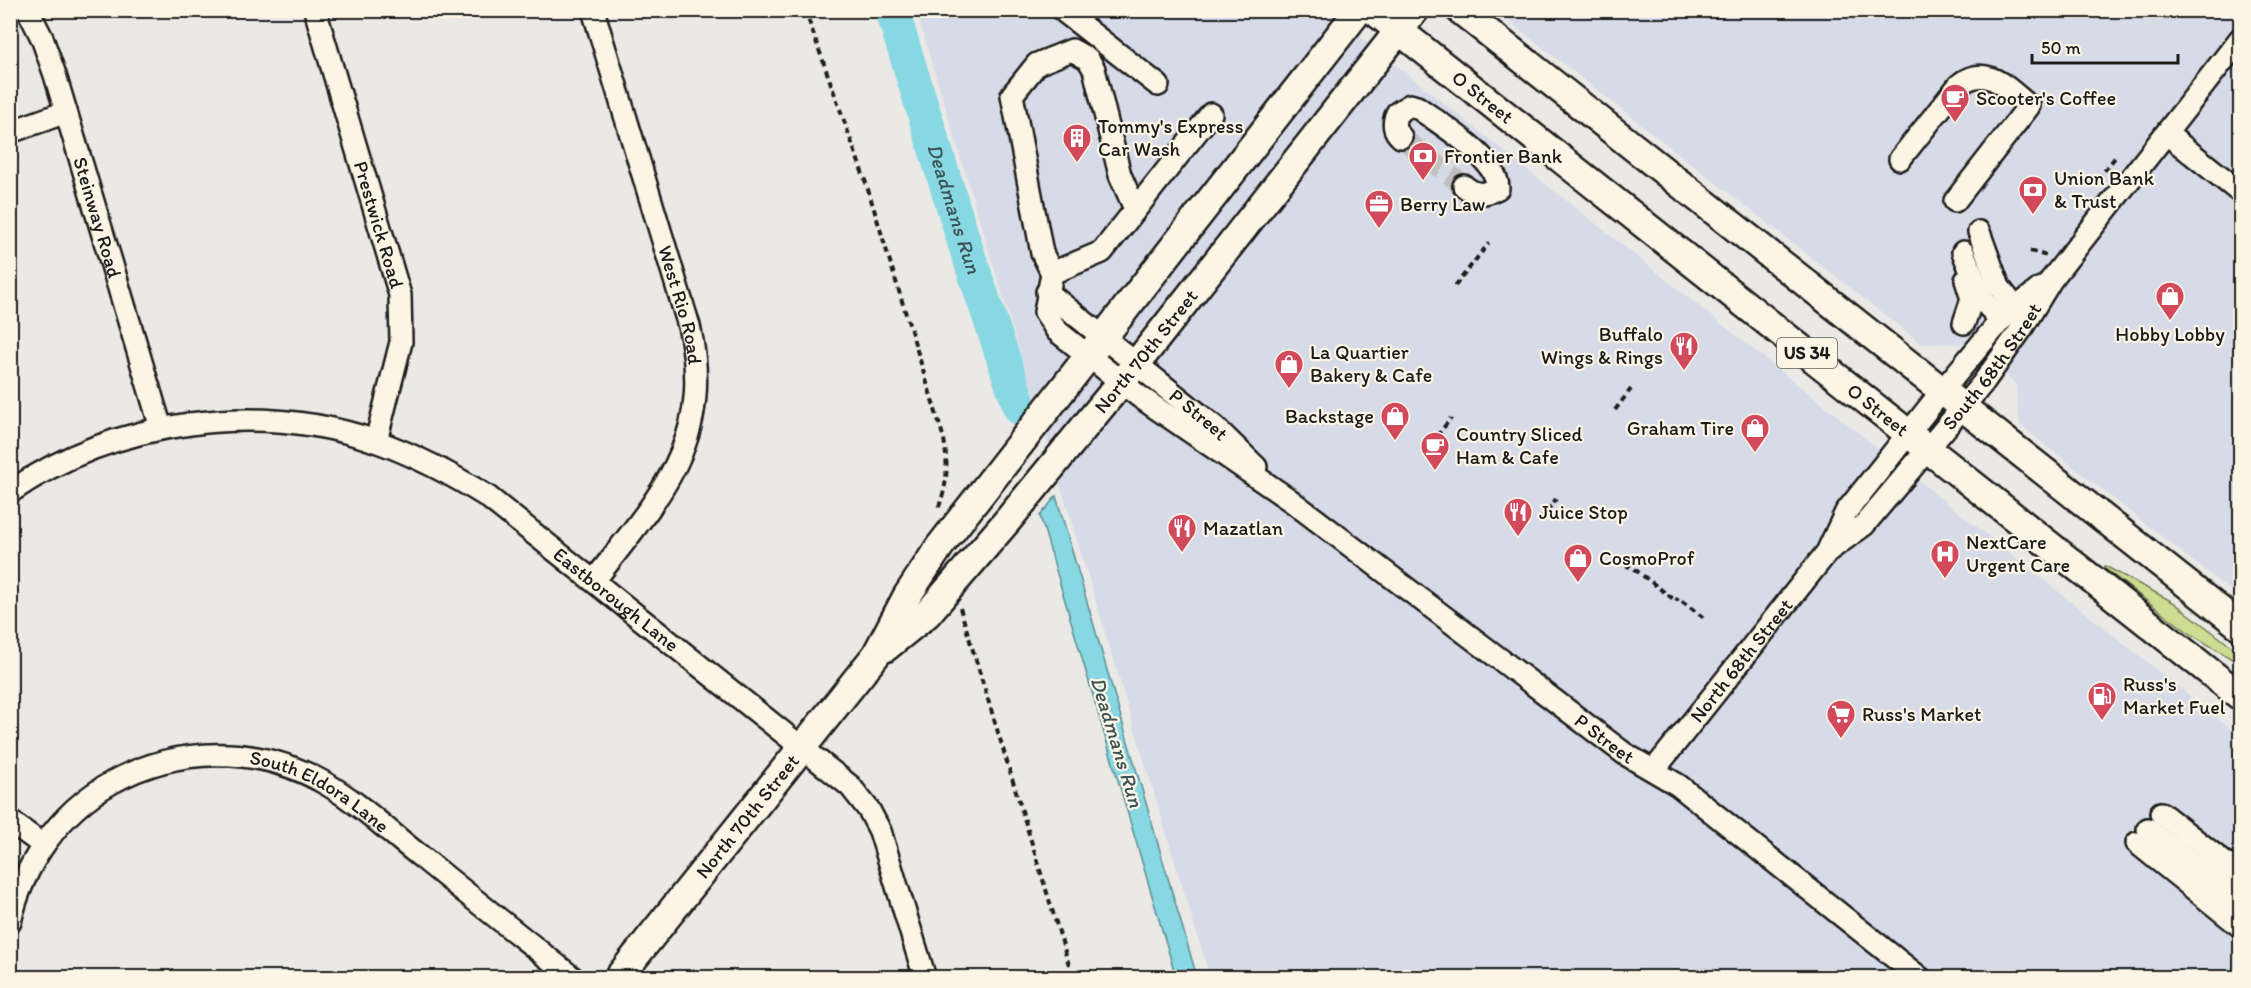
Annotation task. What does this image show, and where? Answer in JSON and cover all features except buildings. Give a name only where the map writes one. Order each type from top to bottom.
[{"type":"main road","name":"North 70th Street","points":[[618,978],[876,655],[907,596],[940,546],[1359,10]]},
{"type":"main road","name":"O Street","points":[[1374,10],[1407,21],[1919,440],[2241,696]]},
{"type":"main road","name":"US 34","points":[[1460,10],[2241,626]]},
{"type":"main road","name":"North 70th Street","points":[[876,655],[927,614],[1129,372],[1407,21]]},
{"type":"street","name":"Steinway Road","points":[[28,10],[42,38],[66,112],[161,428]]},
{"type":"street","name":"Prestwick Road","points":[[315,10],[400,295],[400,349],[376,441]]},
{"type":"street","name":"West Rio Road","points":[[593,10],[689,326],[696,374],[690,422],[676,468],[650,510],[594,581]]},
{"type":"street","points":[[1062,10],[1158,85]]},
{"type":"street","name":"South 68th Street","points":[[1953,399],[2020,331],[2051,280],[2241,39]]},
{"type":"street","points":[[1135,209],[1120,175],[1095,69],[1088,59],[1072,50],[1037,64],[1012,95],[1049,283],[1102,252],[1211,114]]},
{"type":"street","points":[[1900,159],[1959,84],[1968,77],[1984,75],[1998,81],[2029,106],[1954,201]]},
{"type":"street","points":[[1401,137],[1396,133],[1394,126],[1397,113],[1410,105],[1417,106],[1489,163],[1497,179],[1498,188],[1485,194],[1472,192],[1464,186]]},
{"type":"street","points":[[10,132],[66,112]]},
{"type":"street","points":[[2167,134],[2241,192]]},
{"type":"street","points":[[1964,323],[1971,294],[1968,246],[1999,287],[2008,314]]},
{"type":"street","name":"South 68th Street","points":[[1953,399],[2008,314],[2051,280]]},
{"type":"street","name":"P Street","points":[[1049,283],[1095,345],[1129,372],[1212,449],[1290,500],[1625,754],[1678,785],[1920,978]]},
{"type":"street","name":"North 68th Street","points":[[1654,770],[1828,551],[1846,512],[1919,440],[1953,399]]},
{"type":"street","name":"Eastborough Lane","points":[[10,492],[74,456],[161,428],[231,421],[291,423],[376,441],[431,464],[488,497],[850,786],[874,820],[925,978]]},
{"type":"street","name":"South Eldora Lane","points":[[10,922],[21,885],[43,845],[88,799],[129,774],[173,760],[204,755],[235,755],[266,759],[295,768],[340,794],[573,978]]},
{"type":"street","points":[[10,821],[43,845]]},
{"type":"street","points":[[2152,824],[2241,862]]},
{"type":"street","points":[[2152,824],[2241,875]]},
{"type":"street","points":[[2152,824],[2241,889]]},
{"type":"street","points":[[2152,824],[2241,901]]},
{"type":"street","points":[[2152,824],[2241,914]]},
{"type":"street","points":[[2152,824],[2241,926]]},
{"type":"path","points":[[805,10],[866,183],[944,439],[949,469],[946,489],[938,511]]},
{"type":"path","points":[[2098,179],[2117,155]]},
{"type":"path","points":[[1455,286],[1489,243]]},
{"type":"path","points":[[1615,410],[1632,389]]},
{"type":"path","points":[[1437,436],[1451,418]]},
{"type":"path","points":[[1541,519],[1556,499]]},
{"type":"path","points":[[1627,568],[1629,565],[1676,601],[1680,599],[1704,618]]},
{"type":"path","points":[[957,598],[1073,978]]},
{"type":"shaded area","points":[[916,11],[1328,11],[2240,736],[2240,977],[1210,977]]},
{"type":"shaded area","points":[[1496,11],[2240,11],[2240,598],[2020,425],[2015,383],[1966,343],[1922,344]]},
{"type":"green space","points":[[2105,566],[2173,602],[2240,653],[2240,664],[2189,633],[2104,568]]},
{"type":"water","points":[[1056,496],[1197,977],[1176,977],[1040,516]]},
{"type":"waterway","name":"Deadmans Run","points":[[892,10],[965,245],[1020,408]]},
{"type":"tunnel","points":[[1401,137],[1464,186]]},
{"type":"place","name":"Scooter's Coffee","points":[[1955,124]]},
{"type":"place","name":"Tommy's Express Car Wash","points":[[1077,164]]},
{"type":"place","name":"Frontier Bank","points":[[1423,182]]},
{"type":"place","name":"Union Bank & Trust","points":[[2033,216]]},
{"type":"place","name":"Berry Law","points":[[1379,230]]},
{"type":"place","name":"Hobby Lobby","points":[[2170,322]]},
{"type":"place","name":"Buffalo Wings & Rings","points":[[1684,372]]},
{"type":"place","name":"La Quartier Bakery & Cafe","points":[[1289,390]]},
{"type":"place","name":"Backstage","points":[[1395,442]]},
{"type":"place","name":"Graham Tire","points":[[1755,454]]},
{"type":"place","name":"Country Sliced Ham & Cafe","points":[[1435,472]]},
{"type":"place","name":"Juice Stop","points":[[1518,538]]},
{"type":"place","name":"Mazatlan","points":[[1182,554]]},
{"type":"place","name":"NextCare Urgent Care","points":[[1945,580]]},
{"type":"place","name":"CosmoProf","points":[[1578,584]]},
{"type":"place","name":"Russ's Market Fuel","points":[[2102,722]]},
{"type":"place","name":"Russ's Market","points":[[1841,740]]}]
